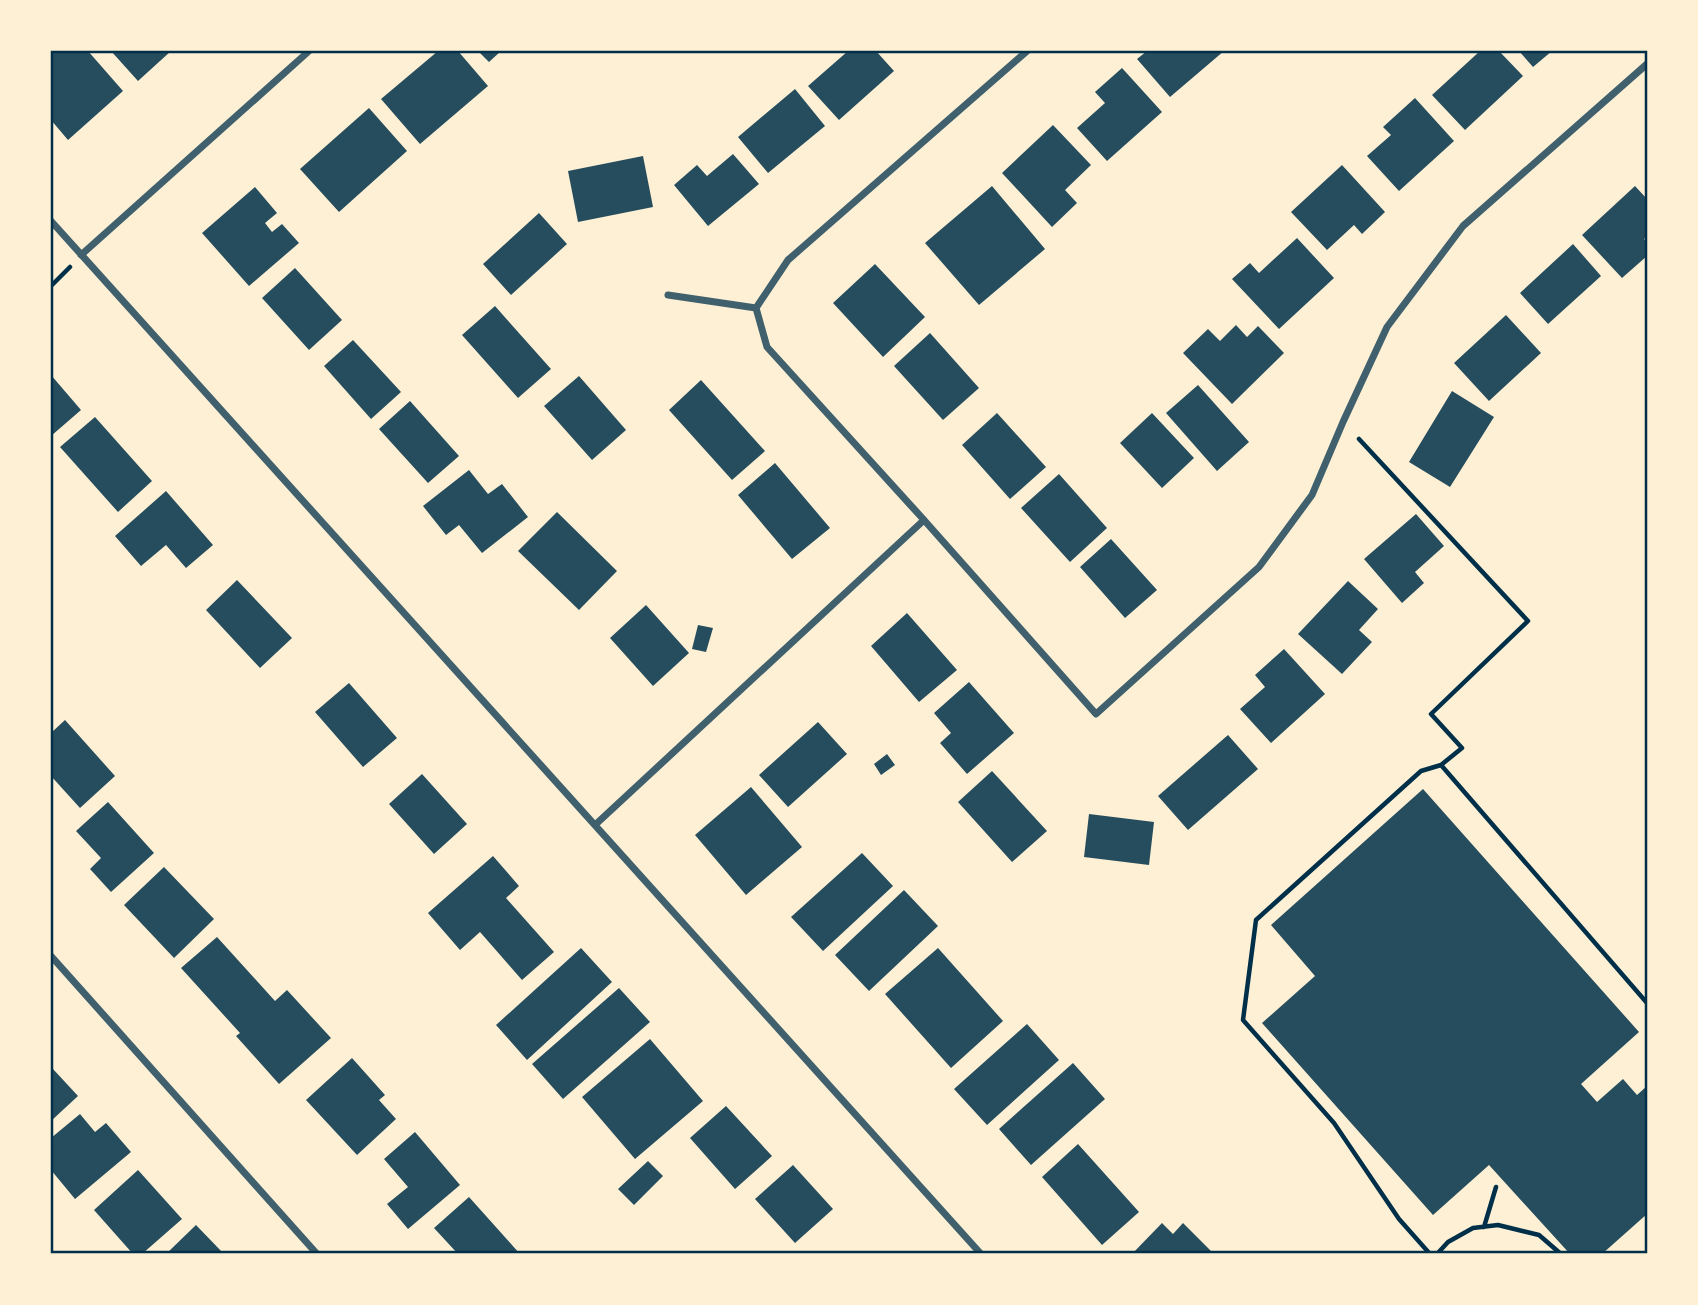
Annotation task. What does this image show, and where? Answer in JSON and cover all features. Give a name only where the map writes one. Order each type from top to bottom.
[{"type":"street","points":[[81,255],[309,51]]},
{"type":"street","points":[[1027,51],[788,260],[756,308],[767,347],[1096,714],[1259,567],[1312,495],[1388,327],[1463,226],[1647,64]]},
{"type":"street","points":[[51,221],[981,1254]]},
{"type":"street","points":[[668,295],[756,308]]},
{"type":"street","points":[[595,825],[924,520]]},
{"type":"street","points":[[51,956],[317,1254]]},
{"type":"path","points":[[1359,439],[1528,621],[1431,714],[1462,748],[1441,765],[1421,771],[1256,920],[1243,1020],[1334,1123],[1399,1219],[1430,1254]]},
{"type":"path","points":[[1441,765],[1647,1003]]},
{"type":"path","points":[[1484,1227],[1496,1187]]},
{"type":"path","points":[[1437,1254],[1448,1242],[1473,1228],[1498,1225],[1539,1235],[1561,1254]]},
{"type":"building","points":[[51,51],[88,51],[123,91],[68,140],[51,120]]},
{"type":"building","points":[[111,51],[171,51],[138,81]]},
{"type":"building","points":[[438,51],[458,51],[488,86],[420,144],[381,99]]},
{"type":"building","points":[[478,51],[501,51],[489,62]]},
{"type":"building","points":[[848,51],[876,51],[894,71],[839,120],[808,86]]},
{"type":"building","points":[[1147,51],[1224,51],[1170,97],[1137,59]]},
{"type":"building","points":[[1480,51],[1499,51],[1523,76],[1465,130],[1432,95]]},
{"type":"building","points":[[1519,51],[1552,51],[1533,67]]},
{"type":"building","points":[[1122,68],[1162,112],[1107,161],[1077,128],[1105,103],[1095,92]]},
{"type":"building","points":[[795,89],[825,126],[768,173],[738,137]]},
{"type":"building","points":[[1415,98],[1454,141],[1399,191],[1367,156],[1391,135],[1383,127]]},
{"type":"building","points":[[369,108],[407,151],[339,212],[300,169]]},
{"type":"building","points":[[1053,125],[1091,165],[1065,190],[1077,203],[1052,227],[1002,173]]},
{"type":"building","points":[[733,154],[759,184],[708,226],[674,185],[697,165],[707,176]]},
{"type":"building","points":[[643,156],[653,207],[578,222],[568,171]]},
{"type":"building","points":[[1342,165],[1385,212],[1362,234],[1354,225],[1327,250],[1291,212]]},
{"type":"building","points":[[992,186],[1045,249],[979,305],[925,243]]},
{"type":"building","points":[[1635,186],[1647,199],[1647,236],[1644,239],[1647,242],[1647,256],[1622,278],[1582,235]]},
{"type":"building","points":[[255,187],[277,213],[265,223],[272,232],[282,224],[299,243],[249,286],[202,233]]},
{"type":"building","points":[[539,213],[567,244],[511,295],[483,264]]},
{"type":"building","points":[[1297,238],[1334,278],[1279,329],[1232,279],[1250,263],[1259,273]]},
{"type":"building","points":[[1573,244],[1601,276],[1548,324],[1520,293]]},
{"type":"building","points":[[875,264],[925,317],[883,357],[833,303]]},
{"type":"building","points":[[295,268],[342,320],[309,350],[262,298]]},
{"type":"building","points":[[495,306],[551,369],[518,398],[462,335]]},
{"type":"building","points":[[1506,315],[1541,353],[1489,401],[1454,363]]},
{"type":"building","points":[[1236,325],[1247,337],[1258,326],[1284,353],[1232,404],[1183,353],[1208,329],[1220,341]]},
{"type":"building","points":[[930,333],[979,388],[943,420],[894,366]]},
{"type":"building","points":[[353,340],[401,392],[371,419],[324,366]]},
{"type":"building","points":[[51,375],[81,410],[51,436]]},
{"type":"building","points":[[579,376],[626,430],[592,460],[544,406]]},
{"type":"building","points":[[701,380],[765,451],[732,480],[669,410]]},
{"type":"building","points":[[1198,385],[1249,442],[1217,471],[1166,413]]},
{"type":"building","points":[[1452,391],[1494,417],[1450,487],[1409,462]]},
{"type":"building","points":[[410,401],[459,456],[428,483],[379,429]]},
{"type":"building","points":[[997,413],[1046,467],[1010,499],[962,445]]},
{"type":"building","points":[[1152,413],[1194,458],[1162,488],[1120,443]]},
{"type":"building","points":[[95,417],[152,481],[118,512],[60,447]]},
{"type":"building","points":[[775,463],[830,528],[792,559],[738,495]]},
{"type":"building","points":[[469,470],[488,494],[502,484],[528,517],[482,553],[459,525],[446,535],[423,506]]},
{"type":"building","points":[[1059,474],[1107,528],[1070,562],[1021,508]]},
{"type":"building","points":[[166,491],[213,545],[186,568],[166,545],[141,566],[115,536]]},
{"type":"building","points":[[557,512],[617,571],[579,610],[518,551]]},
{"type":"building","points":[[1416,514],[1444,546],[1415,572],[1424,583],[1402,603],[1364,559]]},
{"type":"building","points":[[1111,539],[1157,590],[1125,618],[1080,567]]},
{"type":"building","points":[[237,580],[292,638],[260,668],[206,610]]},
{"type":"building","points":[[1348,581],[1378,609],[1359,630],[1372,642],[1342,674],[1298,634]]},
{"type":"building","points":[[646,605],[689,653],[653,686],[610,638]]},
{"type":"building","points":[[907,613],[957,670],[919,702],[871,646]]},
{"type":"building","points":[[698,625],[713,628],[706,652],[692,649]]},
{"type":"building","points":[[1284,649],[1325,694],[1271,743],[1240,709],[1265,687],[1255,675]]},
{"type":"building","points":[[969,682],[1014,733],[967,774],[940,743],[951,733],[934,713]]},
{"type":"building","points":[[349,683],[397,738],[363,767],[315,712]]},
{"type":"building","points":[[65,720],[115,776],[80,808],[51,776],[51,733]]},
{"type":"building","points":[[818,722],[847,754],[788,807],[759,775]]},
{"type":"building","points":[[1228,735],[1258,769],[1188,830],[1158,796]]},
{"type":"building","points":[[887,754],[895,765],[881,775],[874,764]]},
{"type":"building","points":[[992,771],[1047,831],[1012,862],[958,802]]},
{"type":"building","points":[[422,774],[467,824],[434,854],[389,804]]},
{"type":"building","points":[[751,787],[802,847],[746,895],[695,835]]},
{"type":"building","points":[[1423,789],[1639,1032],[1581,1084],[1597,1102],[1623,1079],[1637,1095],[1647,1086],[1647,1214],[1602,1254],[1570,1254],[1489,1165],[1433,1215],[1262,1023],[1315,976],[1271,925]]},
{"type":"building","points":[[108,802],[154,853],[111,892],[90,869],[101,858],[76,831]]},
{"type":"building","points":[[1089,814],[1154,822],[1149,865],[1084,857]]},
{"type":"building","points":[[862,853],[893,886],[823,951],[791,917]]},
{"type":"building","points":[[493,856],[519,886],[506,898],[554,952],[522,980],[480,932],[460,950],[428,913]]},
{"type":"building","points":[[164,867],[214,919],[174,958],[124,905]]},
{"type":"building","points":[[904,890],[938,926],[869,991],[835,955]]},
{"type":"building","points":[[217,937],[275,1001],[287,990],[331,1038],[279,1084],[236,1036],[240,1033],[181,968]]},
{"type":"building","points":[[581,948],[612,982],[527,1060],[496,1025]]},
{"type":"building","points":[[938,948],[1003,1021],[951,1068],[885,994]]},
{"type":"building","points":[[619,988],[650,1022],[563,1099],[532,1064]]},
{"type":"building","points":[[1027,1024],[1059,1060],[987,1125],[954,1089]]},
{"type":"building","points":[[650,1039],[703,1101],[635,1159],[582,1097]]},
{"type":"building","points":[[352,1058],[385,1095],[379,1100],[396,1119],[357,1155],[306,1100]]},
{"type":"building","points":[[1073,1063],[1105,1099],[1031,1165],[999,1129]]},
{"type":"building","points":[[53,1069],[78,1096],[51,1121],[51,1072]]},
{"type":"building","points":[[726,1106],[772,1156],[735,1189],[690,1138]]},
{"type":"building","points":[[80,1114],[95,1132],[106,1123],[131,1152],[75,1199],[51,1170],[51,1138]]},
{"type":"building","points":[[415,1132],[460,1185],[408,1229],[387,1204],[408,1187],[384,1159]]},
{"type":"building","points":[[1078,1144],[1139,1212],[1102,1245],[1042,1177]]},
{"type":"building","points":[[648,1161],[663,1176],[634,1205],[618,1189]]},
{"type":"building","points":[[793,1165],[833,1209],[795,1243],[755,1199]]},
{"type":"building","points":[[138,1170],[182,1219],[142,1254],[133,1254],[94,1210]]},
{"type":"building","points":[[469,1197],[520,1254],[458,1254],[434,1228]]},
{"type":"building","points":[[1162,1223],[1173,1234],[1183,1223],[1214,1254],[1132,1254]]},
{"type":"building","points":[[196,1225],[222,1254],[166,1254]]}]
